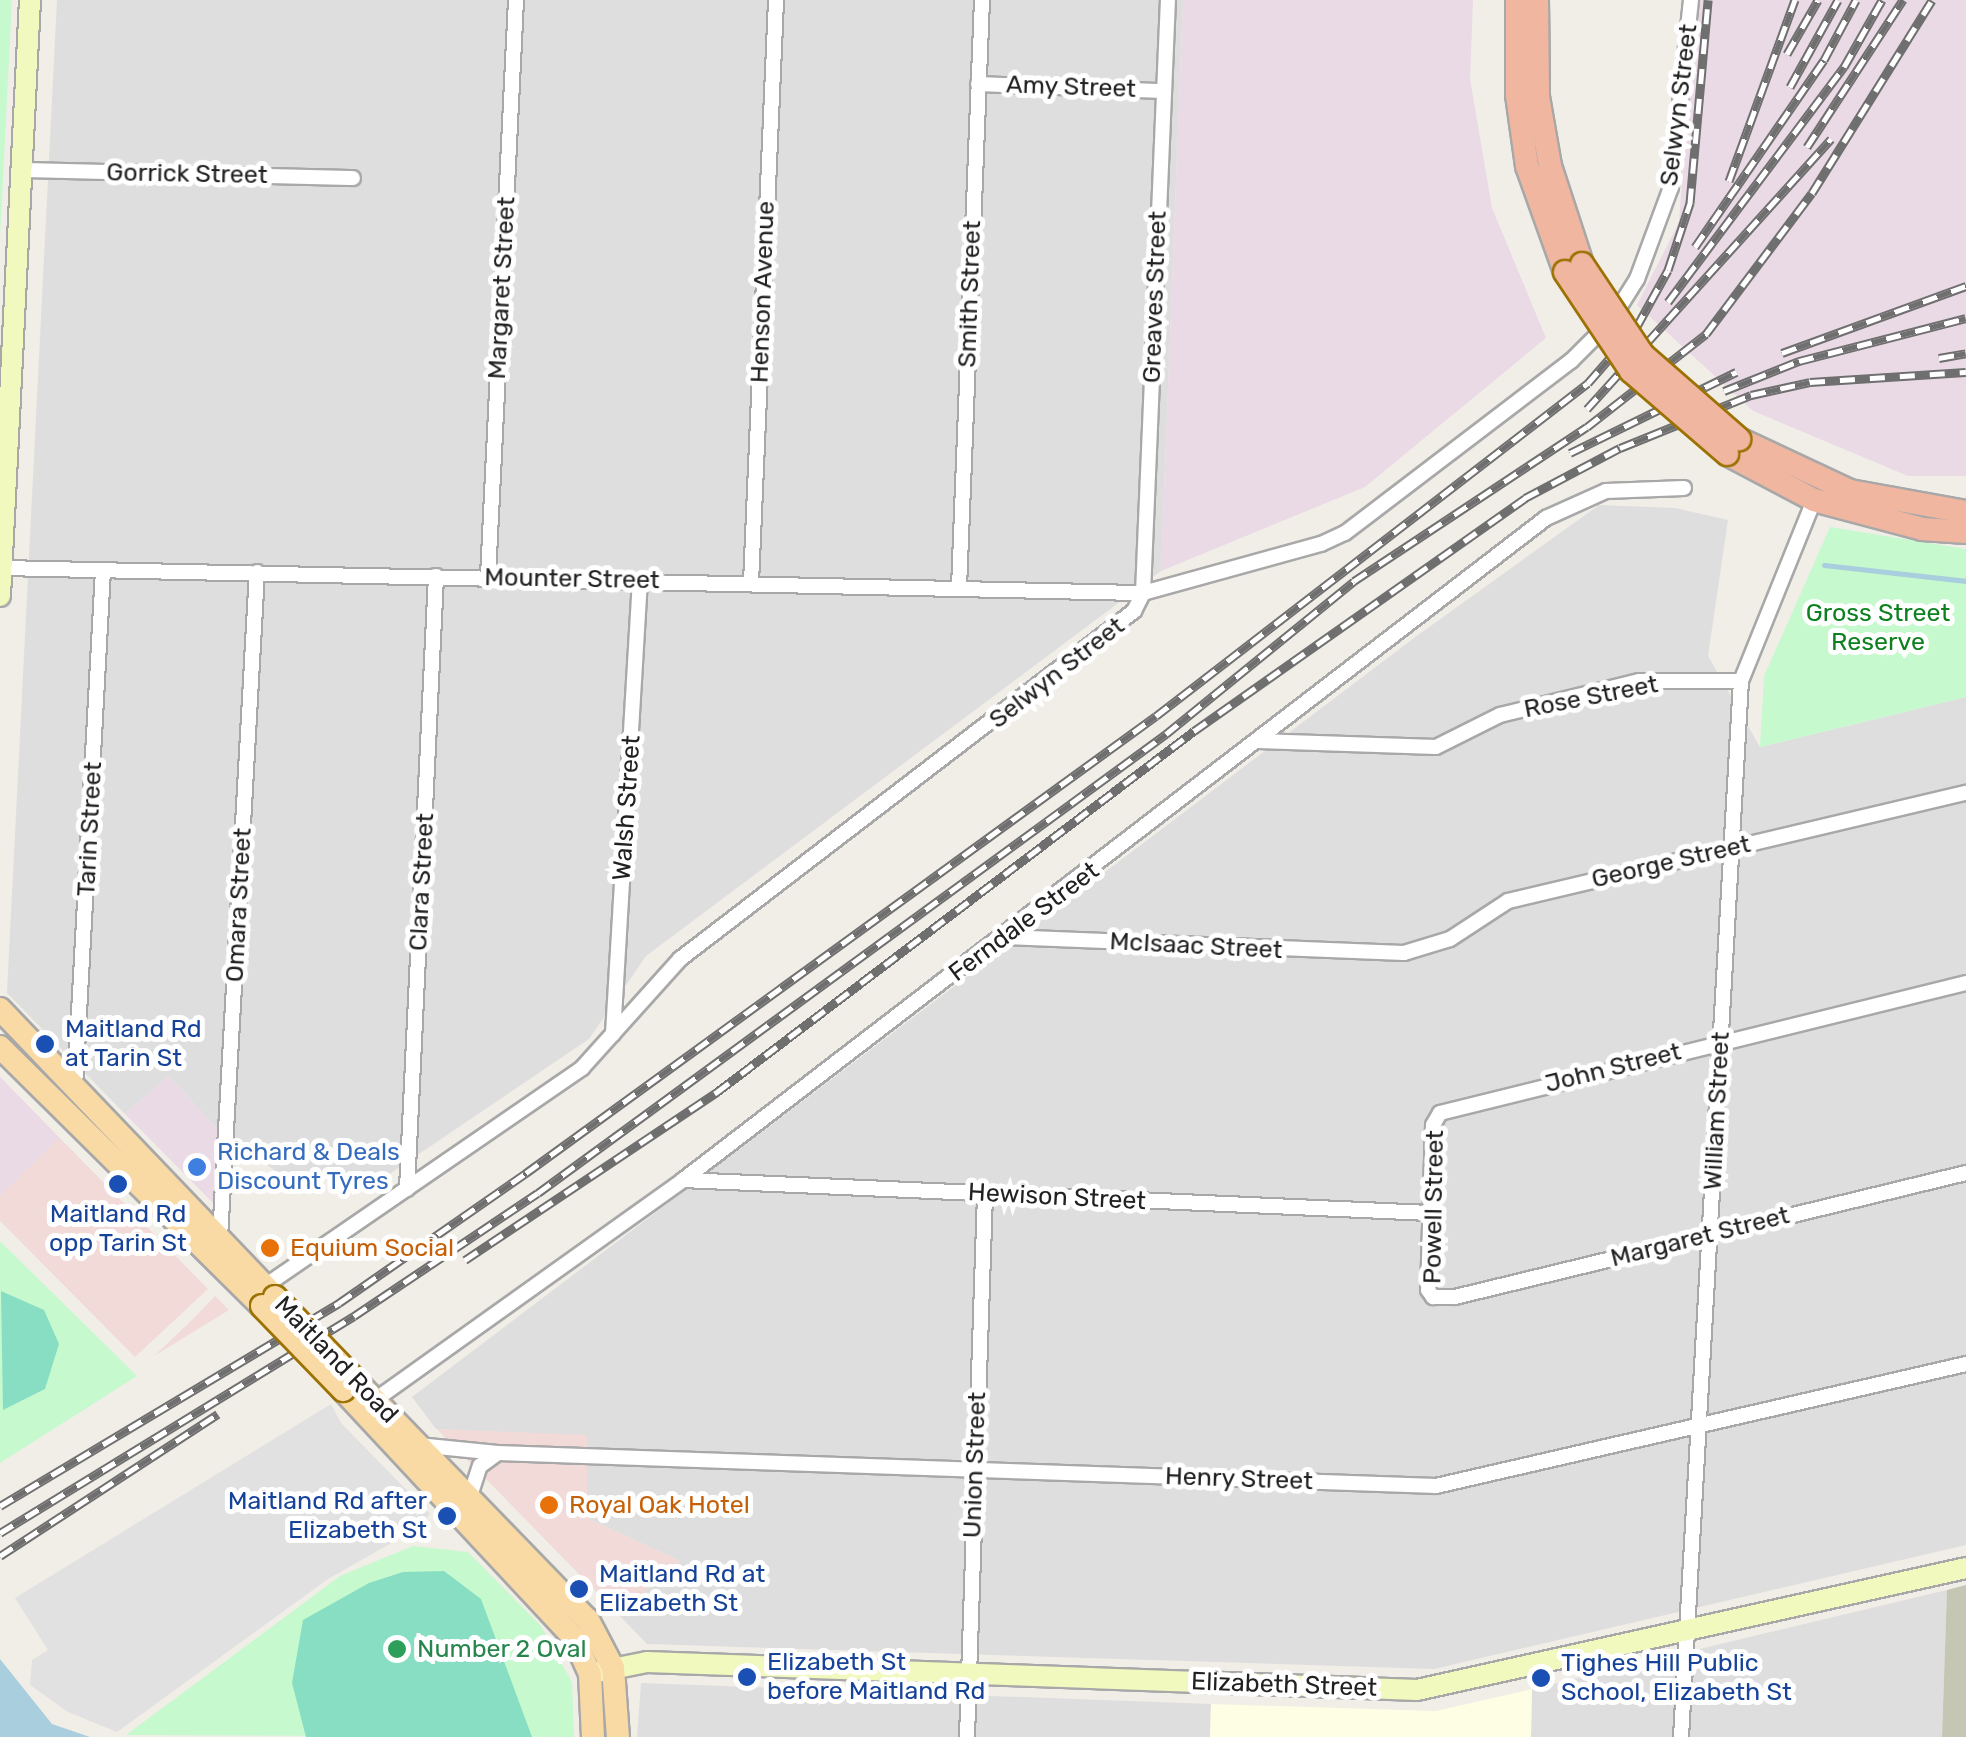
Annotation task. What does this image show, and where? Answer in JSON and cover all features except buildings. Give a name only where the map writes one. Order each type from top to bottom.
[{"type":"highway","points":[[1517,0],[1517,95],[1527,166],[1573,268],[1632,371],[1814,500],[1922,529],[1966,532]]},
{"type":"highway","points":[[1537,0],[1538,96],[1573,268]]},
{"type":"highway","points":[[1733,446],[1850,492],[1966,512]]},
{"type":"main road","points":[[0,596],[30,0]]},
{"type":"main road","name":"Maitland Road","points":[[0,1009],[220,1238],[267,1296],[554,1611],[602,1671],[593,1737]]},
{"type":"main road","name":"Maitland Road","points":[[0,1047],[267,1296]]},
{"type":"main road","name":"Maitland Road","points":[[350,1386],[375,1400],[571,1599],[602,1671],[618,1737]]},
{"type":"main road","name":"Elizabeth Street","points":[[602,1671],[647,1662],[1418,1690],[1966,1568]]},
{"type":"street","name":"Margaret Street","points":[[488,577],[516,0]]},
{"type":"street","name":"Henson Avenue","points":[[751,584],[776,0]]},
{"type":"street","name":"Smith Street","points":[[959,588],[982,0]]},
{"type":"street","name":"Greaves Street","points":[[1143,593],[1168,0]]},
{"type":"street","name":"Selwyn Street","points":[[267,1296],[407,1189],[582,1068],[680,959],[1115,632],[1143,593],[1345,533],[1571,361],[1610,322],[1638,279],[1671,187],[1691,0]]},
{"type":"street","name":"Amy Street","points":[[978,84],[1163,91]]},
{"type":"street","name":"Gorrick Street","points":[[22,170],[352,178]]},
{"type":"street","name":"Ferndale Street","points":[[375,1400],[683,1180],[1576,499],[1627,487],[1684,488]]},
{"type":"street","name":"William Street","points":[[1681,1737],[1741,681],[1814,500]]},
{"type":"street","name":"Mounter Street","points":[[2,568],[1143,593]]},
{"type":"street","name":"Tarin Street","points":[[75,1086],[103,570]]},
{"type":"street","name":"Omara Street","points":[[220,1238],[257,572]]},
{"type":"street","name":"Clara Street","points":[[407,1189],[436,576]]},
{"type":"street","name":"Walsh Street","points":[[612,1035],[640,581]]},
{"type":"street","name":"Rose Street","points":[[1258,742],[1436,747],[1500,716],[1640,681],[1741,681]]},
{"type":"street","name":"George Street","points":[[1386,954],[1437,945],[1508,901],[1966,793]]},
{"type":"street","name":"McIsaac Street","points":[[1005,938],[1386,954]]},
{"type":"street","name":"John Street","points":[[1437,1117],[1454,1107],[1966,982]]},
{"type":"street","name":"Powell Street","points":[[1433,1297],[1428,1290],[1437,1117]]},
{"type":"street","name":"Margaret Street","points":[[1433,1297],[1966,1173]]},
{"type":"street","name":"Hewison Street","points":[[683,1180],[1431,1214]]},
{"type":"street","name":"Union Street","points":[[967,1737],[985,1193]]},
{"type":"street","name":"Henry Street","points":[[418,1445],[498,1453],[1436,1486],[1966,1364]]},
{"type":"street","points":[[470,1496],[480,1466],[498,1453]]},
{"type":"shaded area","points":[[57,0],[1183,0],[1161,571],[646,956],[589,1039],[370,1187],[364,1180],[284,1177],[218,1130],[169,1076],[125,1114],[7,993]]},
{"type":"shaded area","points":[[1183,0],[1473,0],[1470,79],[1492,208],[1546,338],[1365,487],[1161,571]]},
{"type":"shaded area","points":[[1695,0],[1966,0],[1966,476],[1908,476],[1753,411],[1637,305],[1679,222]]},
{"type":"shaded area","points":[[1599,505],[1675,508],[1728,520],[1708,656],[1760,747],[1966,697],[1966,1545],[1434,1669],[647,1644],[618,1614],[680,1561],[587,1518],[587,1436],[436,1429],[412,1397],[1418,635]]},
{"type":"shaded area","name":"Richard & Deals Discount Tyres","points":[[169,1076],[218,1130],[214,1204],[125,1114]]},
{"type":"shaded area","points":[[0,1077],[208,1289],[135,1357],[0,1221]]},
{"type":"shaded area","points":[[0,1077],[59,1138],[0,1196]]},
{"type":"shaded area","points":[[215,1296],[229,1310],[154,1356],[192,1320]]},
{"type":"shaded area","points":[[331,1404],[341,1423],[430,1514],[416,1529],[328,1579],[117,1732],[68,1712],[30,1685],[32,1660],[48,1650],[15,1598]]},
{"type":"shaded area","points":[[437,1429],[587,1435],[587,1518],[680,1561],[618,1614]]},
{"type":"shaded area","points":[[1966,1585],[1966,1737],[1942,1737],[1947,1590]]},
{"type":"shaded area","points":[[1947,1590],[1942,1737],[1531,1737],[1532,1689]]},
{"type":"shaded area","points":[[641,1683],[1211,1704],[1210,1737],[637,1737]]},
{"type":"shaded area","points":[[1532,1689],[1531,1737],[1210,1737],[1211,1704],[1436,1711]]},
{"type":"green space","points":[[0,0],[12,0],[0,238]]},
{"type":"green space","name":"Gross Street Reserve","points":[[1830,527],[1966,549],[1966,697],[1760,747],[1764,676]]},
{"type":"green space","points":[[0,1241],[137,1376],[0,1463]]},
{"type":"green space","points":[[1,1291],[44,1310],[59,1344],[45,1389],[3,1410]]},
{"type":"green space","points":[[413,1546],[468,1552],[541,1626],[572,1682],[574,1737],[126,1735],[340,1576]]},
{"type":"green space","name":"Number 2 Oval","points":[[444,1571],[481,1599],[532,1737],[306,1737],[292,1683],[303,1620],[369,1583],[403,1572]]},
{"type":"water","points":[[0,1659],[52,1724],[90,1737],[0,1737]]},
{"type":"waterway","points":[[1824,565],[1966,581]]},
{"type":"railway","points":[[0,1506],[339,1303],[526,1173],[1156,716],[1588,383],[1636,328],[1668,270],[1690,203],[1708,0]]},
{"type":"railway","points":[[1729,181],[1795,0]]},
{"type":"railway","points":[[1787,54],[1818,0]]},
{"type":"railway","points":[[1790,87],[1838,0]]},
{"type":"railway","points":[[1695,247],[1824,60],[1856,0]]},
{"type":"railway","points":[[1668,302],[1844,67],[1882,0]]},
{"type":"railway","points":[[1807,147],[1903,0]]},
{"type":"railway","points":[[0,1533],[354,1316],[538,1193],[1166,734],[1354,581],[1587,427],[1706,334],[1812,193],[1932,0]]},
{"type":"railway","points":[[1587,409],[1831,139]]},
{"type":"railway","points":[[1782,353],[1966,286]]},
{"type":"railway","points":[[1724,391],[1799,361],[1966,318]]},
{"type":"railway","points":[[1939,358],[1966,353]]},
{"type":"railway","points":[[1570,453],[1736,372]]},
{"type":"railway","points":[[465,1260],[717,1092],[1194,731],[1525,498],[1620,448],[1751,395],[1810,382],[1966,372]]},
{"type":"railway","points":[[0,1556],[218,1414]]},
{"type":"place","name":"Maitland Rd at Tarin St","points":[[45,1044]]},
{"type":"place","name":"Richard & Deals Discount Tyres","points":[[197,1167]]},
{"type":"place","name":"Maitland Rd opp Tarin St","points":[[118,1184]]},
{"type":"place","name":"Equium Social","points":[[270,1248]]},
{"type":"place","name":"Royal Oak Hotel","points":[[549,1505]]},
{"type":"place","name":"Maitland Rd after Elizabeth St","points":[[447,1516]]},
{"type":"place","name":"Maitland Rd at Elizabeth St","points":[[579,1589]]},
{"type":"place","name":"Number 2 Oval","points":[[397,1649]]},
{"type":"place","name":"Elizabeth St before Maitland Rd","points":[[747,1677]]},
{"type":"place","name":"Tighes Hill Public School, Elizabeth St","points":[[1541,1678]]}]
